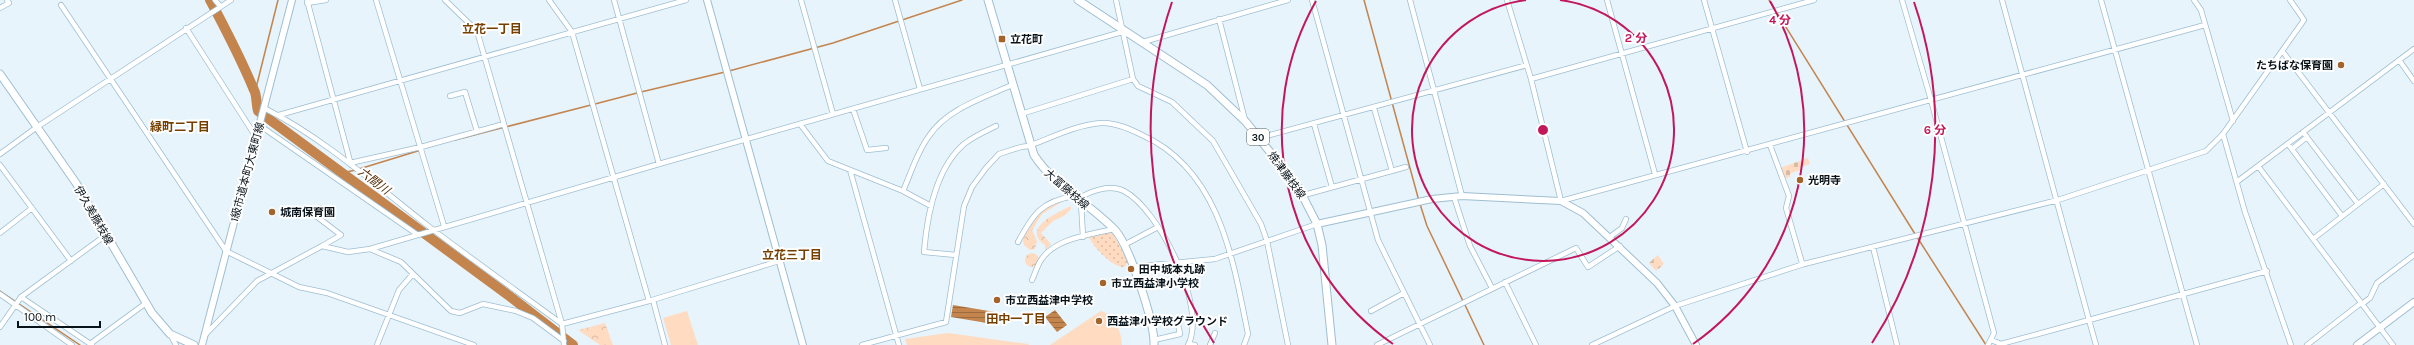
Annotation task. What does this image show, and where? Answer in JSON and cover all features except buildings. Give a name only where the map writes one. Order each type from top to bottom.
[{"type":"main road","name":"大富藤枝線","points":[[988,0],[1029,146],[1043,170],[1113,229],[1124,245],[1152,323],[1154,343]]},
{"type":"main road","name":"焼津藤枝線","points":[[1078,0],[1207,85],[1246,122],[1304,195],[1317,224],[1322,245],[1332,345]]},
{"type":"main road","name":"伊久美藤枝線","points":[[0,74],[76,183],[146,303],[170,334],[194,345]]},
{"type":"street","points":[[0,8],[9,3],[7,0]]},
{"type":"street","points":[[215,0],[220,6]]},
{"type":"street","points":[[0,154],[110,78],[231,0]]},
{"type":"street","name":"1級市道本町大東町線","points":[[202,345],[292,0]]},
{"type":"street","points":[[326,0],[307,1],[351,164]]},
{"type":"street","points":[[376,0],[444,226]]},
{"type":"street","points":[[445,0],[476,31],[562,324],[564,343]]},
{"type":"street","points":[[549,0],[572,32],[665,345]]},
{"type":"street","points":[[614,0],[660,164]]},
{"type":"street","points":[[279,115],[401,79],[686,0]]},
{"type":"street","points":[[707,0],[803,345]]},
{"type":"street","points":[[801,0],[834,114]]},
{"type":"street","points":[[895,0],[920,89]]},
{"type":"street","points":[[1116,0],[1132,79],[1138,86],[1172,102],[1213,141],[1261,224],[1267,241],[1288,345]]},
{"type":"street","points":[[1143,42],[1288,0]]},
{"type":"street","points":[[1312,0],[1360,180],[1378,240],[1430,345]]},
{"type":"street","points":[[1410,0],[1462,196]]},
{"type":"street","points":[[1507,0],[1531,78],[1561,201]]},
{"type":"street","points":[[1607,0],[1655,174]]},
{"type":"street","points":[[1704,0],[1714,30],[1747,152]]},
{"type":"street","points":[[1531,78],[1714,30],[1814,0]]},
{"type":"street","points":[[1902,0],[1931,100],[1994,333],[1992,340],[1988,345]]},
{"type":"street","points":[[2002,0],[2058,200],[2096,345]]},
{"type":"street","points":[[2101,0],[2196,345]]},
{"type":"street","points":[[2194,0],[2205,24],[2233,121]]},
{"type":"street","points":[[1592,345],[1675,306],[1804,264],[1964,222],[2058,200],[2147,169],[2198,155],[2213,146],[2223,134],[2283,52],[2304,20],[2290,0]]},
{"type":"street","points":[[61,5],[226,251],[272,272],[280,278],[299,287],[327,293],[474,345]]},
{"type":"street","points":[[1219,19],[1246,122]]},
{"type":"street","points":[[1132,267],[1215,259],[1317,224],[1422,200],[1462,196],[1561,201],[1655,174],[1747,152],[1842,124],[2205,24]]},
{"type":"street","points":[[186,28],[256,137]]},
{"type":"street","points":[[322,246],[348,252],[370,249],[433,229],[920,89],[1006,66],[1123,31]]},
{"type":"street","points":[[2238,181],[2414,49]]},
{"type":"street","points":[[2283,52],[2414,224]]},
{"type":"street","points":[[2399,60],[2414,81]]},
{"type":"street","points":[[1259,138],[1344,117],[1527,65]]},
{"type":"street","points":[[1020,114],[1132,79]]},
{"type":"street","points":[[903,191],[921,149],[936,126],[965,106],[1012,85]]},
{"type":"street","points":[[450,96],[465,92],[477,131]]},
{"type":"street","points":[[264,108],[279,115],[351,164],[433,229],[562,324]]},
{"type":"street","points":[[1374,108],[1392,171]]},
{"type":"street","points":[[853,109],[867,150],[886,148]]},
{"type":"street","points":[[862,345],[946,322],[964,206],[976,179],[999,154],[1021,146],[1029,146],[1082,126],[1102,123],[1115,124],[1154,140],[1172,152],[1185,166],[1214,207],[1231,253],[1248,334],[1244,345]]},
{"type":"street","points":[[351,164],[421,147],[504,124]]},
{"type":"street","points":[[800,124],[825,158],[850,170],[903,191],[931,206]]},
{"type":"street","points":[[1314,124],[1332,187]]},
{"type":"street","points":[[259,125],[418,235]]},
{"type":"street","points":[[956,255],[924,252],[931,206],[942,177],[956,153],[974,137],[996,126]]},
{"type":"street","points":[[2303,132],[2358,204]]},
{"type":"street","points":[[2223,134],[2238,181],[2245,212],[2267,271],[2282,324],[2291,345]]},
{"type":"street","points":[[2292,149],[2307,137]]},
{"type":"street","points":[[2288,144],[2342,216]]},
{"type":"street","points":[[1770,145],[1789,196],[1786,208],[1802,263],[1804,264]]},
{"type":"street","points":[[0,165],[70,261]]},
{"type":"street","points":[[2258,166],[2394,345]]},
{"type":"street","points":[[1304,195],[1406,167]]},
{"type":"street","points":[[850,170],[899,345]]},
{"type":"street","points":[[2313,239],[2384,184]]},
{"type":"street","points":[[1018,242],[1031,219],[1042,207],[1060,198],[1078,199],[1086,194],[1101,189],[1123,190],[1134,197],[1158,227],[1178,262],[1189,293],[1192,316],[1188,344],[1195,345]]},
{"type":"street","points":[[1454,197],[1470,246],[1492,288]]},
{"type":"street","points":[[1078,199],[1083,237]]},
{"type":"street","points":[[1561,201],[1576,208],[1620,246],[1658,283],[1675,306],[1696,345]]},
{"type":"street","points":[[0,233],[32,208]]},
{"type":"street","points":[[205,336],[257,282],[272,272],[341,236],[316,216],[320,208]]},
{"type":"street","points":[[1610,237],[1622,228],[1626,219]]},
{"type":"street","points":[[1124,245],[1158,227]]},
{"type":"street","points":[[1032,280],[1041,260],[1047,253],[1064,243],[1113,229]]},
{"type":"street","points":[[0,327],[22,296],[106,235]]},
{"type":"street","points":[[1378,345],[1576,248],[1588,267],[1620,246]]},
{"type":"street","points":[[1873,247],[1898,345]]},
{"type":"street","points":[[370,249],[401,262],[412,275],[451,311],[460,313],[484,304],[516,311],[533,318],[564,343]]},
{"type":"street","points":[[2306,345],[2370,298],[2378,283],[2414,255]]},
{"type":"street","points":[[562,324],[651,300],[779,261]]},
{"type":"street","points":[[1992,340],[2001,344],[2267,271]]},
{"type":"street","points":[[376,345],[387,315],[399,290],[412,275]]},
{"type":"street","points":[[1505,282],[1536,345]]},
{"type":"street","points":[[1371,311],[1404,293]]},
{"type":"street","points":[[0,294],[72,345]]},
{"type":"street","points":[[22,296],[91,344],[146,303]]},
{"type":"street","points":[[2357,345],[2414,302]]},
{"type":"street","points":[[1154,343],[1180,334],[1177,319]]},
{"type":"street","points":[[1210,345],[1215,333]]},
{"type":"street","points":[[170,334],[176,345]]},
{"type":"green space","points":[[1808,158],[1810,164],[1799,168],[1800,170],[1791,173],[1790,177],[1784,179],[1780,168]]},
{"type":"green space","points":[[1065,200],[1042,214],[1032,230],[1037,241],[1035,249],[1030,250],[1024,245],[1023,240],[1034,219],[1050,205]]},
{"type":"green space","points":[[1071,206],[1071,209],[1064,216],[1053,221],[1041,233],[1051,244],[1045,251],[1045,245],[1038,239],[1037,233],[1039,227],[1051,216]]},
{"type":"green space","points":[[1111,230],[1128,261],[1125,267],[1115,265],[1104,256],[1089,237]]},
{"type":"green space","points":[[1032,253],[1037,255],[1039,260],[1037,265],[1032,267],[1027,265],[1025,260],[1027,255]]},
{"type":"green space","points":[[1658,255],[1664,264],[1656,271],[1649,263]]},
{"type":"green space","points":[[687,311],[698,345],[671,345],[663,318]]},
{"type":"green space","name":"西益津小学校グラウンド","points":[[1101,311],[1106,313],[1114,320],[1119,329],[1122,345],[1050,345]]},
{"type":"green space","points":[[605,323],[613,345],[600,345],[578,330]]},
{"type":"green space","points":[[948,333],[1029,345],[907,345],[905,339]]},
{"type":"shaded area","points":[[953,305],[995,312],[993,324],[951,317]]},
{"type":"shaded area","points":[[1055,310],[1067,325],[1057,332],[1045,317]]},
{"type":"waterway","name":"六間川","points":[[210,0],[255,92],[258,111],[508,295],[573,345]]},
{"type":"waterway","points":[[255,92],[278,0]]},
{"type":"waterway","points":[[729,71],[833,43],[962,0]]},
{"type":"waterway","points":[[1364,0],[1419,201]]},
{"type":"waterway","points":[[1769,0],[1915,234]]},
{"type":"waterway","points":[[641,92],[725,72]]},
{"type":"waterway","points":[[595,104],[637,93]]},
{"type":"waterway","points":[[455,140],[591,105]]},
{"type":"waterway","points":[[359,169],[421,150]]},
{"type":"waterway","points":[[341,173],[356,170]]},
{"type":"waterway","points":[[1420,204],[1427,226],[1463,301]]},
{"type":"waterway","points":[[1917,237],[1986,345]]},
{"type":"waterway","points":[[0,291],[80,345]]},
{"type":"waterway","points":[[1465,305],[1484,345]]},
{"type":"place","name":"立花町","points":[[1002,39]]},
{"type":"place","name":"たちばな保育園","points":[[2341,65]]},
{"type":"place","name":"光明寺","points":[[1800,180]]},
{"type":"place","name":"城南保育園","points":[[272,212]]},
{"type":"place","name":"田中城本丸跡","points":[[1131,269]]},
{"type":"place","name":"市立西益津小学校","points":[[1103,283]]},
{"type":"place","name":"市立西益津中学校","points":[[997,300]]},
{"type":"place","name":"西益津小学校グラウンド","points":[[1099,321]]},
{"type":"district","name":"立花一丁目","points":[[492,29]]},
{"type":"district","name":"緑町二丁目","points":[[180,127]]},
{"type":"district","name":"立花三丁目","points":[[792,255]]},
{"type":"district","name":"田中一丁目","points":[[1016,319]]}]
